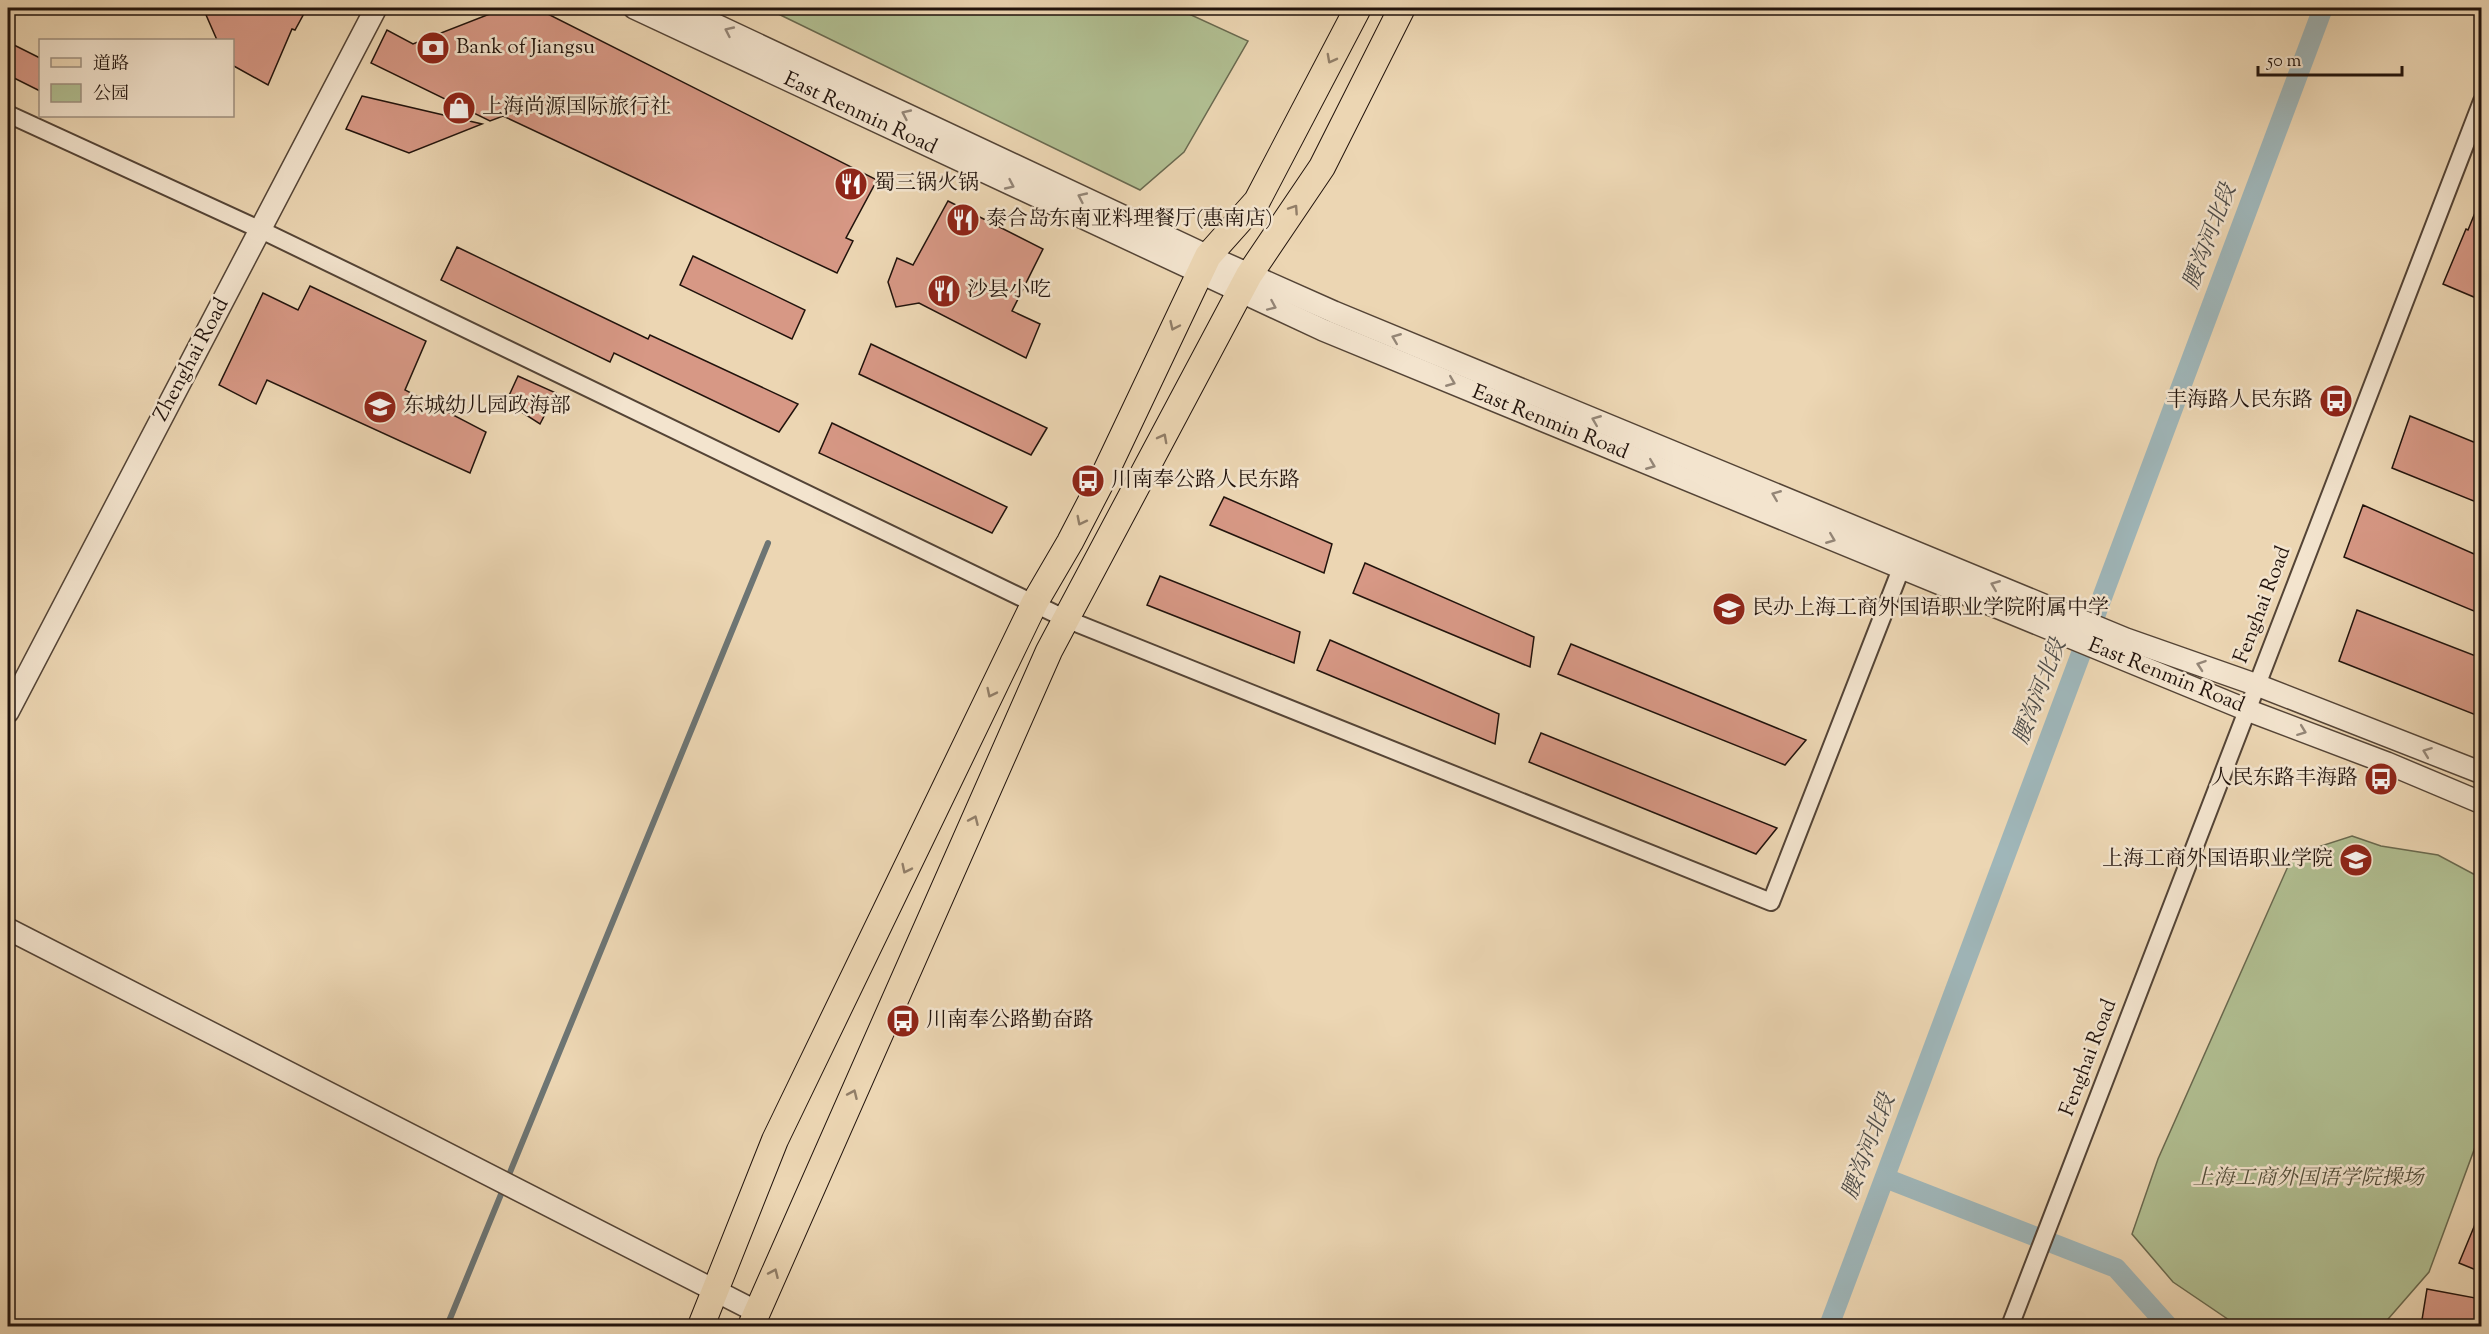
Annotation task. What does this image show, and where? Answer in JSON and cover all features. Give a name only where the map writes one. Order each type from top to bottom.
[{"type":"main road","points":[[701,1326],[775,1140],[1035,602],[1100,484],[1204,265],[1257,201],[1358,8]]},
{"type":"main road","points":[[754,1319],[1049,651],[1245,284],[1322,167],[1402,8]]},
{"type":"street","name":"Zhenghai Road","points":[[8,712],[375,8]]},
{"type":"street","name":"East Renmin Road","points":[[634,8],[1245,284],[1323,330],[1905,558],[2123,648],[2247,710],[2387,763],[2481,803]]},
{"type":"street","name":"East Renmin Road","points":[[680,8],[1204,265]]},
{"type":"street","name":"Fenghai Road","points":[[2010,1326],[2481,101]]},
{"type":"street","points":[[8,114],[261,230],[1035,602],[1066,619],[1771,902],[1905,558]]},
{"type":"street","name":"East Renmin Road","points":[[2123,648],[2257,685],[2481,773]]},
{"type":"street","points":[[8,929],[716,1289],[754,1319]]},
{"type":"green space","points":[[766,8],[1176,8],[1248,41],[1184,152],[1140,190]]},
{"type":"green space","name":"上海工商外国语学院操场","points":[[2352,836],[2381,846],[2438,855],[2481,878],[2481,1131],[2429,1272],[2382,1326],[2238,1326],[2173,1282],[2132,1234],[2158,1159],[2293,855]]},
{"type":"building","points":[[203,8],[307,8],[295,30],[292,29],[268,85],[234,66],[234,39],[217,39]]},
{"type":"building","points":[[505,8],[536,8],[877,180],[846,238],[853,241],[837,273],[503,116],[490,121],[371,63],[387,30],[413,44]]},
{"type":"building","points":[[8,42],[39,58],[39,90],[8,75]]},
{"type":"building","points":[[362,96],[482,124],[409,153],[346,129]]},
{"type":"building","points":[[2481,198],[2481,300],[2443,284]]},
{"type":"building","points":[[948,201],[1043,249],[1012,311],[1040,324],[1026,358],[919,303],[896,307],[888,282],[897,258],[913,265]]},
{"type":"building","points":[[457,247],[648,339],[650,335],[798,404],[779,432],[614,353],[610,362],[441,280]]},
{"type":"building","points":[[693,256],[805,310],[792,339],[680,285]]},
{"type":"building","points":[[310,286],[426,341],[405,390],[486,432],[470,473],[267,380],[256,404],[219,385],[263,293],[298,310]]},
{"type":"building","points":[[871,344],[1047,428],[1031,455],[859,374]]},
{"type":"building","points":[[518,376],[556,393],[540,424],[506,402]]},
{"type":"building","points":[[2410,416],[2481,445],[2481,504],[2392,468]]},
{"type":"building","points":[[832,423],[1007,507],[992,533],[819,453]]},
{"type":"building","points":[[1224,497],[1332,544],[1324,573],[1210,525]]},
{"type":"building","points":[[2363,505],[2481,557],[2481,614],[2344,557]]},
{"type":"building","points":[[1365,563],[1534,637],[1530,667],[1353,593]]},
{"type":"building","points":[[1160,576],[1300,632],[1294,663],[1147,605]]},
{"type":"building","points":[[2357,610],[2481,658],[2481,717],[2339,661]]},
{"type":"building","points":[[1330,640],[1499,714],[1495,744],[1317,670]]},
{"type":"building","points":[[1571,644],[1806,740],[1785,765],[1558,674]]},
{"type":"building","points":[[1541,733],[1777,828],[1756,854],[1529,762]]},
{"type":"building","points":[[2481,1210],[2481,1272],[2459,1263]]},
{"type":"building","points":[[2427,1289],[2481,1299],[2481,1326],[2421,1326]]},
{"type":"waterway","name":"腰沟河北段","points":[[1829,1326],[2323,8]]},
{"type":"waterway","points":[[447,1326],[768,543]]},
{"type":"waterway","points":[[1885,1178],[2116,1268],[2168,1326]]},
{"type":"place","name":"Bank of Jiangsu","points":[[433,48]]},
{"type":"place","name":"上海尚源国际旅行社","points":[[459,108]]},
{"type":"place","name":"蜀三锅火锅","points":[[851,184]]},
{"type":"place","name":"泰合岛东南亚料理餐厅(惠南店)","points":[[963,220]]},
{"type":"place","name":"沙县小吃","points":[[944,291]]},
{"type":"place","name":"丰海路人民东路","points":[[2336,401]]},
{"type":"place","name":"东城幼儿园政海部","points":[[380,407]]},
{"type":"place","name":"川南奉公路人民东路","points":[[1088,481]]},
{"type":"place","name":"民办上海工商外国语职业学院附属中学","points":[[1729,609]]},
{"type":"place","name":"人民东路丰海路","points":[[2381,779]]},
{"type":"place","name":"上海工商外国语职业学院","points":[[2356,860]]},
{"type":"place","name":"川南奉公路勤奋路","points":[[903,1021]]}]
